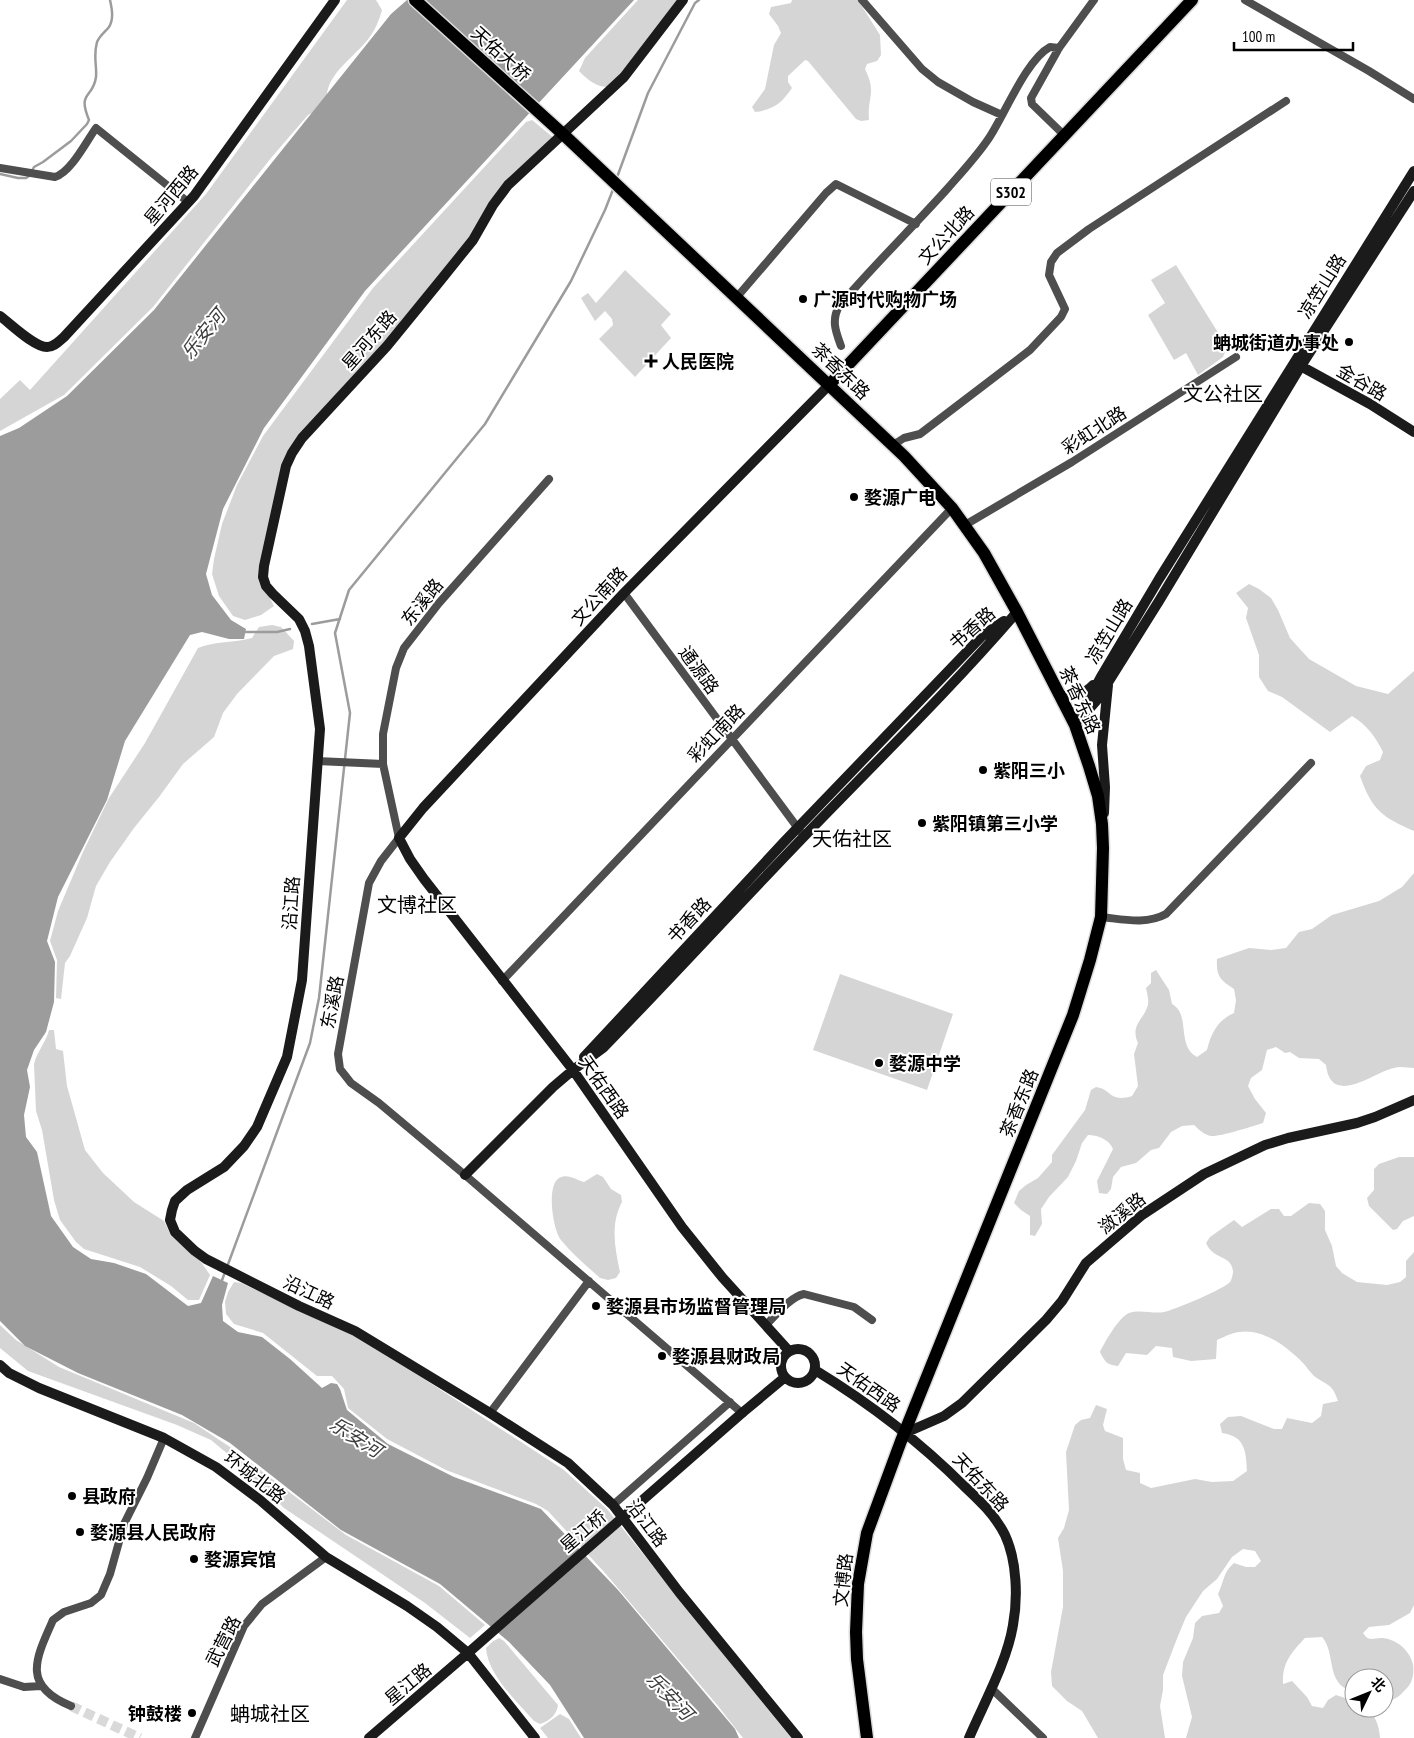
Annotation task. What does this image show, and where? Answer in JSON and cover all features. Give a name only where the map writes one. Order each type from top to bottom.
[{"type":"main road","name":"天佑大桥","points":[[415,0],[564,135]]},
{"type":"main road","name":"文公北路","points":[[830,384],[1192,0]]},
{"type":"main road","name":"茶香东路","points":[[564,135],[830,384],[938,491],[952,508],[984,553],[1061,696],[1075,725],[1096,789],[1102,824],[1103,871],[1100,917],[1090,960],[1073,1015],[905,1433]]},
{"type":"main road","name":"文博路","points":[[867,1738],[857,1659],[856,1632],[860,1562],[867,1533],[905,1433]]},
{"type":"street","name":"星河西路","points":[[0,316],[39,345],[48,347],[56,344],[188,202],[335,0]]},
{"type":"street","name":"星河东路","points":[[317,761],[320,729],[309,646],[305,631],[299,619],[266,586],[263,577],[286,466],[292,453],[302,438],[387,346],[473,240],[493,205],[508,185],[564,135],[624,77],[683,0]]},
{"type":"street","points":[[862,0],[922,69],[938,82],[973,102],[1002,115]]},
{"type":"street","points":[[1064,135],[1030,101],[1033,92],[1059,48],[1094,0]]},
{"type":"street","points":[[1245,0],[1414,99]]},
{"type":"street","points":[[841,346],[834,324],[834,318],[839,306],[974,159],[990,137],[1039,55],[1050,47],[1059,48]]},
{"type":"street","points":[[893,446],[904,438],[920,434],[1030,350],[1061,317],[1065,309],[1049,275],[1051,262],[1056,254],[1089,229],[1286,101]]},
{"type":"street","points":[[0,168],[54,177],[61,175],[96,128],[188,202]]},
{"type":"street","name":"凉笠山路","points":[[1075,725],[1414,170]]},
{"type":"street","points":[[737,297],[826,193],[836,184],[916,224]]},
{"type":"street","name":"凉笠山路","points":[[1297,364],[1414,191]]},
{"type":"street","name":"彩虹北路","points":[[965,525],[1072,462],[1236,356]]},
{"type":"street","name":"金谷路","points":[[1297,364],[1370,404],[1414,432]]},
{"type":"street","name":"文公南路","points":[[400,838],[423,808],[624,593],[830,384]]},
{"type":"street","name":"东溪路","points":[[549,479],[439,603],[404,648],[396,668],[382,734],[383,764],[400,838],[381,861],[369,883],[338,1054],[340,1069],[351,1083],[379,1103],[465,1175],[742,1413]]},
{"type":"street","name":"彩虹南路","points":[[502,981],[952,508]]},
{"type":"street","name":"通源路","points":[[624,593],[802,832]]},
{"type":"street","name":"书香路","points":[[465,1175],[553,1086],[573,1070],[802,832],[982,636],[1017,612]]},
{"type":"street","points":[[1061,696],[1083,693],[1106,677]]},
{"type":"street","points":[[1102,824],[1106,787],[1103,736],[1106,677]]},
{"type":"street","points":[[317,761],[383,764]]},
{"type":"street","name":"沿江路","points":[[317,761],[302,980],[286,1057],[257,1127],[244,1146],[224,1168],[187,1190],[175,1202],[170,1220],[175,1232],[186,1244],[206,1259],[354,1332],[490,1413],[568,1463],[613,1505],[679,1592],[798,1738]]},
{"type":"street","points":[[1100,917],[1149,920],[1166,914],[1311,763]]},
{"type":"street","name":"天佑西路","points":[[400,838],[410,859],[424,879],[573,1070],[682,1227],[722,1277],[789,1351]]},
{"type":"street","name":"潋溪路","points":[[905,1433],[944,1416],[962,1403],[1046,1320],[1062,1301],[1086,1263],[1142,1215],[1204,1174],[1265,1145],[1357,1123],[1414,1100]]},
{"type":"street","points":[[490,1413],[589,1281]]},
{"type":"street","points":[[766,1325],[799,1295],[804,1294],[854,1307],[872,1320]]},
{"type":"street","points":[[798,1349],[808,1352],[814,1360],[815,1370],[813,1375],[805,1382],[794,1383],[784,1378],[780,1363],[785,1354],[798,1349]]},
{"type":"street","name":"环城北路","points":[[0,1365],[9,1373],[39,1388],[164,1438],[216,1467],[260,1500],[326,1557],[407,1606],[437,1627],[468,1653],[535,1738]]},
{"type":"street","name":"天佑西路","points":[[815,1370],[842,1387],[905,1433]]},
{"type":"street","points":[[742,1413],[784,1378]]},
{"type":"street","points":[[613,1505],[730,1402]]},
{"type":"street","name":"星江桥","points":[[468,1653],[742,1413]]},
{"type":"street","name":"天佑东路","points":[[905,1433],[934,1456],[988,1510],[998,1523],[1007,1541],[1014,1580],[1015,1612],[1010,1639],[969,1738]]},
{"type":"street","points":[[71,1706],[56,1700],[41,1686],[36,1668],[38,1658],[53,1620],[64,1612],[91,1603],[101,1595],[110,1574],[124,1524],[164,1438]]},
{"type":"street","name":"武营路","points":[[195,1738],[244,1626],[262,1604],[326,1557]]},
{"type":"street","name":"星江路","points":[[368,1738],[468,1653]]},
{"type":"street","points":[[0,1678],[24,1687],[41,1686]]},
{"type":"street","points":[[991,1688],[1044,1738]]},
{"type":"shaded area","points":[[347,0],[376,0],[382,10],[377,25],[369,38],[330,83],[327,101],[320,109],[308,115],[271,158],[153,307],[64,395],[0,431],[0,399],[20,380],[30,390],[206,194]]},
{"type":"shaded area","points":[[638,0],[677,0],[612,87],[594,83],[579,71],[585,58]]},
{"type":"shaded area","points":[[792,0],[858,0],[880,35],[881,55],[877,61],[867,64],[865,69],[869,77],[871,90],[869,120],[861,121],[856,119],[808,61],[805,60],[788,76],[788,82],[792,88],[785,98],[767,110],[755,112],[752,107],[765,89],[774,45],[781,33],[769,14],[771,7],[791,3]]},
{"type":"shaded area","points":[[532,120],[554,138],[535,157],[502,200],[465,254],[290,452],[262,567],[268,594],[274,606],[261,615],[245,620],[233,616],[219,596],[212,574],[214,559],[222,524],[237,485],[263,436],[373,288],[526,122]]},
{"type":"shaded area","points":[[1176,265],[1227,347],[1223,357],[1198,375],[1186,353],[1174,360],[1148,315],[1165,303],[1151,280]]},
{"type":"shaded area","points":[[625,270],[671,314],[661,325],[671,338],[635,377],[599,339],[613,325],[612,319],[605,311],[595,321],[581,298],[588,293],[596,303]]},
{"type":"shaded area","points":[[1249,584],[1271,598],[1290,638],[1309,659],[1356,686],[1388,694],[1414,671],[1414,831],[1394,821],[1380,811],[1364,788],[1360,776],[1366,766],[1380,760],[1383,752],[1374,736],[1366,727],[1352,716],[1330,732],[1282,697],[1268,691],[1259,677],[1259,655],[1246,618],[1248,608],[1236,593]]},
{"type":"shaded area","points":[[272,625],[281,627],[294,641],[293,649],[274,656],[237,694],[223,713],[214,737],[183,764],[110,862],[96,886],[87,918],[65,963],[61,999],[56,998],[57,960],[50,941],[58,911],[109,798],[145,743],[198,648],[211,644],[252,638],[259,627]]},
{"type":"shaded area","points":[[1414,873],[1414,1068],[1394,1068],[1354,1084],[1344,1086],[1336,1084],[1330,1078],[1326,1065],[1319,1059],[1299,1058],[1290,1052],[1285,1053],[1276,1047],[1267,1050],[1262,1070],[1251,1078],[1248,1086],[1266,1113],[1263,1123],[1215,1136],[1207,1135],[1194,1125],[1182,1126],[1171,1132],[1159,1148],[1151,1150],[1136,1163],[1121,1167],[1113,1177],[1111,1189],[1107,1194],[1099,1193],[1097,1181],[1113,1149],[1102,1138],[1088,1135],[1082,1143],[1068,1177],[1049,1197],[1041,1209],[1042,1224],[1035,1236],[1030,1235],[1030,1216],[1014,1203],[1019,1191],[1038,1178],[1052,1162],[1052,1155],[1085,1110],[1091,1090],[1096,1087],[1101,1088],[1115,1097],[1125,1098],[1132,1096],[1138,1086],[1134,1054],[1138,1043],[1135,1032],[1148,1005],[1146,988],[1151,983],[1151,973],[1156,970],[1169,990],[1172,1004],[1181,1015],[1187,1045],[1197,1057],[1207,1050],[1219,1023],[1234,1013],[1236,1000],[1234,989],[1225,983],[1218,974],[1217,959],[1249,948],[1271,950],[1286,948],[1299,932],[1312,929],[1332,915],[1379,901],[1402,887]]},
{"type":"shaded area","points":[[840,974],[953,1014],[927,1090],[813,1050]]},
{"type":"shaded area","points":[[49,1030],[54,1030],[56,1049],[63,1051],[67,1086],[85,1150],[103,1173],[134,1202],[164,1221],[171,1236],[201,1262],[210,1275],[199,1300],[188,1300],[171,1286],[140,1267],[84,1249],[76,1242],[60,1220],[54,1200],[42,1130],[36,1111],[34,1064]]},
{"type":"shaded area","points":[[1399,1157],[1414,1157],[1414,1216],[1403,1221],[1397,1229],[1393,1230],[1369,1206],[1367,1198],[1374,1190],[1374,1169],[1379,1164]]},
{"type":"shaded area","points":[[597,1174],[603,1177],[611,1189],[621,1195],[622,1202],[618,1210],[615,1228],[615,1246],[620,1272],[616,1278],[608,1280],[600,1278],[561,1240],[553,1218],[553,1190],[559,1178],[569,1177],[584,1182]]},
{"type":"shaded area","points":[[1309,1203],[1320,1204],[1325,1211],[1325,1230],[1332,1246],[1336,1266],[1342,1273],[1357,1282],[1387,1285],[1400,1282],[1406,1277],[1406,1261],[1414,1252],[1414,1605],[1410,1613],[1389,1625],[1369,1627],[1363,1633],[1370,1639],[1388,1639],[1402,1646],[1409,1654],[1413,1664],[1412,1681],[1394,1699],[1394,1668],[1344,1668],[1344,1687],[1335,1676],[1329,1652],[1322,1637],[1305,1638],[1288,1659],[1284,1670],[1283,1684],[1292,1681],[1307,1697],[1312,1706],[1323,1708],[1328,1700],[1336,1695],[1344,1698],[1344,1718],[1375,1718],[1380,1738],[1186,1738],[1192,1717],[1182,1676],[1183,1662],[1193,1638],[1195,1623],[1202,1616],[1219,1613],[1223,1606],[1218,1594],[1230,1566],[1234,1563],[1246,1567],[1255,1567],[1261,1561],[1255,1551],[1243,1549],[1232,1557],[1217,1579],[1203,1591],[1186,1617],[1178,1636],[1163,1675],[1160,1706],[1165,1738],[1098,1738],[1082,1711],[1067,1701],[1052,1686],[1051,1672],[1063,1607],[1063,1571],[1058,1538],[1064,1528],[1069,1510],[1066,1452],[1075,1425],[1081,1420],[1090,1418],[1096,1405],[1107,1409],[1103,1425],[1105,1431],[1123,1438],[1123,1459],[1126,1470],[1140,1473],[1140,1483],[1151,1488],[1195,1479],[1212,1482],[1233,1481],[1247,1471],[1247,1464],[1245,1451],[1240,1441],[1235,1437],[1222,1433],[1220,1424],[1228,1417],[1241,1416],[1274,1429],[1282,1429],[1287,1418],[1312,1423],[1321,1416],[1323,1404],[1338,1401],[1331,1387],[1313,1375],[1290,1351],[1274,1340],[1257,1333],[1236,1333],[1217,1340],[1216,1359],[1191,1361],[1173,1357],[1172,1348],[1156,1346],[1147,1355],[1126,1353],[1118,1366],[1107,1362],[1100,1352],[1116,1325],[1125,1315],[1138,1311],[1164,1312],[1209,1294],[1230,1282],[1233,1272],[1232,1266],[1226,1259],[1209,1249],[1206,1243],[1210,1237],[1234,1220],[1242,1227],[1271,1209],[1279,1209],[1284,1216],[1291,1216]]},
{"type":"shaded area","points":[[234,1282],[241,1283],[352,1335],[424,1379],[564,1470],[607,1509],[791,1738],[743,1738],[605,1573],[548,1511],[536,1504],[446,1470],[387,1439],[348,1408],[344,1389],[332,1376],[317,1376],[263,1333],[234,1324],[226,1314],[225,1302]]},
{"type":"shaded area","points":[[0,1325],[16,1340],[59,1367],[194,1423],[230,1447],[346,1535],[439,1586],[485,1625],[470,1638],[425,1603],[284,1508],[211,1440],[177,1425],[28,1371],[0,1348]]},
{"type":"shaded area","points":[[499,1638],[504,1641],[558,1705],[554,1715],[546,1721],[540,1724],[534,1721],[504,1687],[492,1668],[486,1648]]},
{"type":"shaded area","points":[[560,1714],[569,1719],[581,1738],[548,1738],[540,1728]]},
{"type":"water","name":"乐安河","points":[[407,0],[634,0],[365,291],[264,428],[223,509],[206,574],[212,595],[231,620],[246,629],[244,639],[229,639],[202,632],[190,635],[125,741],[107,800],[58,897],[47,941],[55,962],[54,1002],[46,1032],[34,1050],[27,1070],[30,1087],[24,1115],[26,1137],[37,1152],[51,1216],[73,1247],[91,1259],[114,1263],[146,1274],[188,1306],[201,1303],[213,1276],[228,1283],[222,1305],[223,1321],[238,1332],[262,1337],[322,1388],[331,1383],[337,1384],[347,1410],[388,1444],[454,1477],[541,1509],[618,1590],[735,1729],[739,1738],[584,1738],[550,1685],[509,1642],[440,1584],[341,1530],[230,1443],[182,1415],[78,1373],[25,1346],[0,1321],[0,436],[19,428],[67,396],[154,310],[391,14]]},
{"type":"waterway","points":[[0,174],[26,178],[34,167],[71,141],[87,124],[89,120],[85,99],[92,89],[96,77],[95,52],[97,42],[112,21],[110,0]]},
{"type":"waterway","points":[[616,180],[648,93],[695,3],[699,0]]},
{"type":"waterway","points":[[227,1267],[310,1043],[319,998],[350,713],[335,633],[349,590],[485,424],[571,281],[614,187]]},
{"type":"waterway","points":[[312,624],[340,619]]},
{"type":"waterway","points":[[244,632],[277,632],[290,629]]},
{"type":"waterway","points":[[221,1283],[225,1272]]},
{"type":"tunnel","points":[[71,1706],[140,1738]]},
{"type":"place","name":"广源时代购物广场","points":[[803,299]]},
{"type":"place","name":"蚺城街道办事处","points":[[1349,342]]},
{"type":"place","name":"人民医院","points":[[651,361]]},
{"type":"place","name":"婺源广电","points":[[854,497]]},
{"type":"place","name":"紫阳三小","points":[[983,770]]},
{"type":"place","name":"紫阳镇第三小学","points":[[922,823]]},
{"type":"place","name":"婺源中学","points":[[879,1063]]},
{"type":"place","name":"婺源县市场监督管理局","points":[[596,1306]]},
{"type":"place","name":"婺源县财政局","points":[[662,1356]]},
{"type":"place","name":"县政府","points":[[72,1496]]},
{"type":"place","name":"婺源县人民政府","points":[[80,1532]]},
{"type":"place","name":"婺源宾馆","points":[[194,1559]]},
{"type":"place","name":"钟鼓楼","points":[[192,1713]]},
{"type":"district","name":"文公社区","points":[[1223,394]]},
{"type":"district","name":"天佑社区","points":[[852,839]]},
{"type":"district","name":"文博社区","points":[[417,905]]},
{"type":"district","name":"蚺城社区","points":[[270,1714]]}]
